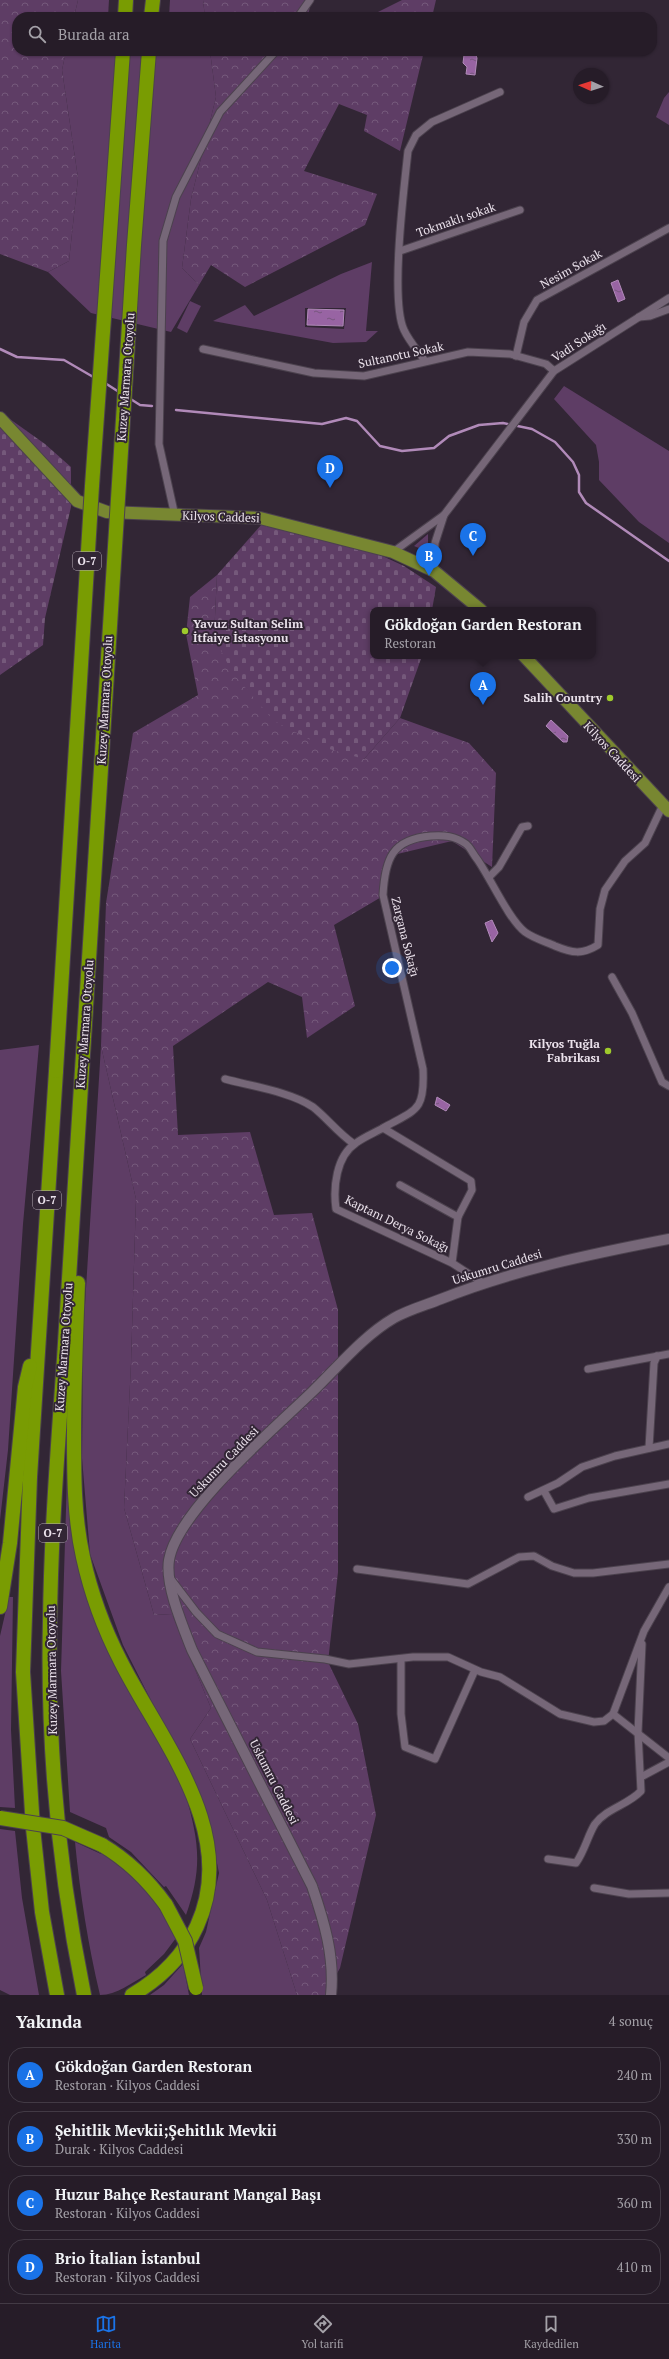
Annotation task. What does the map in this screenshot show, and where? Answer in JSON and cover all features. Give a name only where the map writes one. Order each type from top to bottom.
[{"type":"highway","points":[[125,12],[126,0]]},
{"type":"highway","points":[[152,12],[153,0]]},
{"type":"highway","name":"O-7","points":[[57,1995],[42,1912],[33,1828],[24,1672],[26,1564],[39,1328],[92,486],[123,56]]},
{"type":"highway","name":"Kuzey Marmara Otoyolu","points":[[84,1995],[66,1891],[58,1809],[50,1693],[50,1621],[56,1468],[134,253],[149,56]]},
{"type":"highway","points":[[73,1209],[78,1276],[74,1358],[74,1479],[76,1513],[83,1556],[96,1604],[112,1643],[192,1794],[204,1829],[209,1856],[209,1886],[206,1903],[194,1934],[170,1967],[160,1977],[132,1995]]},
{"type":"highway","points":[[0,1607],[10,1543],[25,1387],[39,1328]]},
{"type":"highway","points":[[0,1818],[63,1828],[102,1845],[129,1863],[155,1890],[166,1905],[185,1941],[196,1991]]},
{"type":"main road","name":"Kilyos Caddesi","points":[[0,418],[77,500],[107,512],[175,516],[260,518],[393,552],[434,571],[477,607]]},
{"type":"main road","name":"Kilyos Caddesi","points":[[527,659],[666,809]]},
{"type":"main road","name":"Uskumru Caddesi","points":[[331,1995],[332,1963],[324,1920],[312,1886],[192,1650],[177,1613],[170,1578],[169,1560],[176,1542],[193,1513],[224,1477],[364,1342],[394,1318],[483,1282],[546,1265],[669,1239]]},
{"type":"street","points":[[302,12],[310,0]]},
{"type":"street","points":[[175,516],[159,444],[163,241],[176,197],[220,112],[271,56]]},
{"type":"street","points":[[425,361],[404,330],[399,314],[400,251],[408,151],[416,135],[432,122],[500,92]]},
{"type":"street","name":"Tokmaklı sokak","points":[[400,251],[520,210]]},
{"type":"street","name":"Nesim Sokak","points":[[516,356],[524,322],[537,300],[669,228]]},
{"type":"street","name":"Vadi Sokağı","points":[[444,515],[554,371],[669,298]]},
{"type":"street","points":[[639,317],[650,316],[669,309]]},
{"type":"street","name":"Sultanotu Sokak","points":[[203,349],[314,373],[364,376],[468,352],[516,356],[546,364],[554,371]]},
{"type":"street","points":[[393,552],[444,515]]},
{"type":"street","points":[[434,571],[435,543],[444,515]]},
{"type":"street","name":"Zargana Sokağı","points":[[383,1128],[418,1108],[424,1092],[418,1049],[383,895],[384,870],[396,849],[408,839],[448,835],[466,844],[489,877],[506,908],[524,932],[565,950],[586,953],[598,945],[600,909],[605,890],[625,861],[645,843],[666,809]]},
{"type":"street","points":[[489,877],[499,867],[522,827],[528,826]]},
{"type":"street","points":[[612,977],[649,1050],[662,1082],[669,1086]]},
{"type":"street","points":[[225,1079],[300,1100],[313,1108],[338,1133],[354,1144]]},
{"type":"street","name":"Kaptanı Derya Sokağı","points":[[452,1263],[458,1217],[472,1190],[471,1182],[383,1128],[354,1144],[340,1164],[333,1193],[336,1209],[452,1263],[483,1282]]},
{"type":"street","points":[[400,1185],[458,1217]]},
{"type":"street","points":[[588,1369],[669,1354]]},
{"type":"street","points":[[649,1448],[654,1363],[657,1356]]},
{"type":"street","points":[[528,1497],[544,1491],[582,1466],[669,1444]]},
{"type":"street","points":[[544,1491],[554,1509],[589,1498],[669,1484]]},
{"type":"street","points":[[357,1570],[468,1584],[520,1557],[534,1556],[552,1566],[574,1573],[593,1573],[669,1564]]},
{"type":"street","points":[[170,1578],[196,1612],[217,1634],[257,1652],[324,1659],[349,1664],[401,1658],[448,1657],[475,1670],[500,1677],[560,1714],[594,1722],[604,1721],[613,1714],[642,1636],[669,1587]]},
{"type":"street","points":[[548,1859],[576,1863],[584,1851],[595,1824],[610,1810],[634,1798],[641,1791],[638,1732],[642,1636]]},
{"type":"street","points":[[401,1658],[401,1714],[405,1747],[435,1760],[475,1670]]},
{"type":"street","points":[[613,1714],[638,1732],[669,1758]]},
{"type":"street","points":[[641,1777],[669,1762]]},
{"type":"street","points":[[594,1888],[628,1894],[669,1893]]},
{"type":"green space","points":[[0,0],[78,0],[75,12],[12,12],[12,56],[65,56],[62,70],[78,178],[69,261],[48,272],[0,254]]},
{"type":"green space","points":[[78,0],[109,0],[108,12],[75,12]]},
{"type":"green space","points":[[170,0],[203,0],[204,12],[169,12]]},
{"type":"green space","points":[[203,0],[311,0],[309,12],[204,12]]},
{"type":"green space","points":[[402,0],[436,0],[433,12],[378,12]]},
{"type":"green space","points":[[65,56],[211,56],[216,97],[191,199],[182,268],[199,285],[171,332],[91,313],[48,272],[69,261],[78,178],[62,70]]},
{"type":"green space","points":[[211,56],[423,56],[400,151],[364,131],[367,115],[339,104],[304,171],[377,194],[365,225],[245,287],[211,265],[199,285],[182,268],[191,199],[216,97]]},
{"type":"green space","points":[[669,92],[669,125],[656,117],[664,98]]},
{"type":"green space","points":[[372,262],[366,331],[378,331],[366,342],[333,343],[213,321],[245,305],[254,316],[341,274]],"holes":[[[305,308],[346,308],[344,329],[305,327]]]},
{"type":"green space","points":[[190,301],[201,306],[187,333],[177,328]]},
{"type":"green space","points":[[564,386],[669,451],[669,543],[639,522],[599,480],[599,462],[596,445],[554,399]]},
{"type":"green space","points":[[0,412],[45,444],[71,467],[71,507],[45,618],[43,645],[0,675]]},
{"type":"green space","points":[[262,524],[376,553],[404,566],[436,587],[433,607],[370,607],[370,659],[421,659],[400,718],[364,759],[326,748],[274,721],[232,672],[214,637],[217,575]]},
{"type":"green space","points":[[428,534],[428,552],[414,546]]},
{"type":"green space","points":[[217,575],[214,637],[364,759],[400,718],[469,743],[496,773],[492,867],[452,841],[389,856],[383,896],[334,925],[355,1006],[307,1038],[302,997],[268,982],[173,1046],[178,1135],[250,1132],[274,1215],[312,1213],[338,1310],[338,1572],[328,1662],[358,1724],[376,1815],[340,1968],[325,1995],[297,1995],[267,1900],[190,1739],[211,1708],[172,1614],[154,1615],[124,1508],[131,1364],[136,1199],[101,1046],[106,903],[133,733],[198,695],[186,634],[190,597]]},
{"type":"green space","points":[[39,1045],[23,1224],[8,1450],[0,1520],[0,1050]]},
{"type":"green space","points":[[101,1046],[136,1199],[131,1364],[124,1508],[154,1615],[172,1614],[211,1708],[190,1739],[267,1900],[297,1995],[202,1995],[199,1948],[206,1932],[219,1873],[206,1809],[123,1645],[90,1554],[82,1458],[83,1337]]},
{"type":"green space","points":[[67,1477],[71,1478],[78,1551],[185,1793],[190,1810],[196,1840],[197,1868],[195,1882],[186,1915],[166,1886],[164,1887],[131,1852],[109,1837],[106,1828],[70,1812],[61,1671]]},
{"type":"green space","points":[[9,1597],[13,1597],[11,1730],[15,1808],[0,1807],[0,1636]]},
{"type":"green space","points":[[0,1829],[15,1831],[22,1898],[39,1995],[10,1995],[0,1990]]},
{"type":"green space","points":[[75,1842],[101,1854],[102,1852],[128,1870],[155,1899],[176,1938],[164,1954],[145,1972],[146,1975],[112,1993],[100,1995],[88,1938],[79,1881]]},
{"type":"green space","points":[[183,1964],[189,1995],[150,1995],[164,1985]]},
{"type":"water","points":[[464,56],[476,56],[475,75],[466,74],[467,67],[463,63]]},
{"type":"water","points":[[618,280],[625,299],[618,302],[611,283]]},
{"type":"water","points":[[308,309],[344,310],[343,326],[307,325]]},
{"type":"water","points":[[551,720],[568,736],[567,742],[563,742],[546,726]]},
{"type":"water","points":[[492,920],[498,933],[492,942],[485,923]]},
{"type":"water","points":[[437,1097],[450,1105],[446,1111],[435,1105]]},
{"type":"waterway","points":[[0,349],[17,357],[64,360],[95,378]]},
{"type":"waterway","points":[[105,383],[119,392]]},
{"type":"waterway","points":[[129,398],[140,405],[152,406]]},
{"type":"waterway","points":[[176,410],[322,424],[346,418],[357,421],[380,446],[402,451],[434,448],[449,436],[479,425],[503,423],[532,429],[555,442],[573,462],[579,475],[579,492],[586,503],[669,561]]},
{"type":"place","name":"Brio İtalian İstanbul","points":[[330,488]]},
{"type":"place","name":"Huzur Bahçe Restaurant Mangal Başı","points":[[473,556]]},
{"type":"place","name":"Şehitlik Mevkii;Şehitlık Mevkii","points":[[429,576]]},
{"type":"place","name":"Yavuz Sultan Selim İtfaiye İstasyonu","points":[[185,631]]},
{"type":"place","name":"Salih Country","points":[[610,698]]},
{"type":"place","name":"Gökdoğan Garden Restoran","points":[[483,705]]},
{"type":"place","name":"Kilyos Tuğla Fabrikası","points":[[608,1051]]}]
